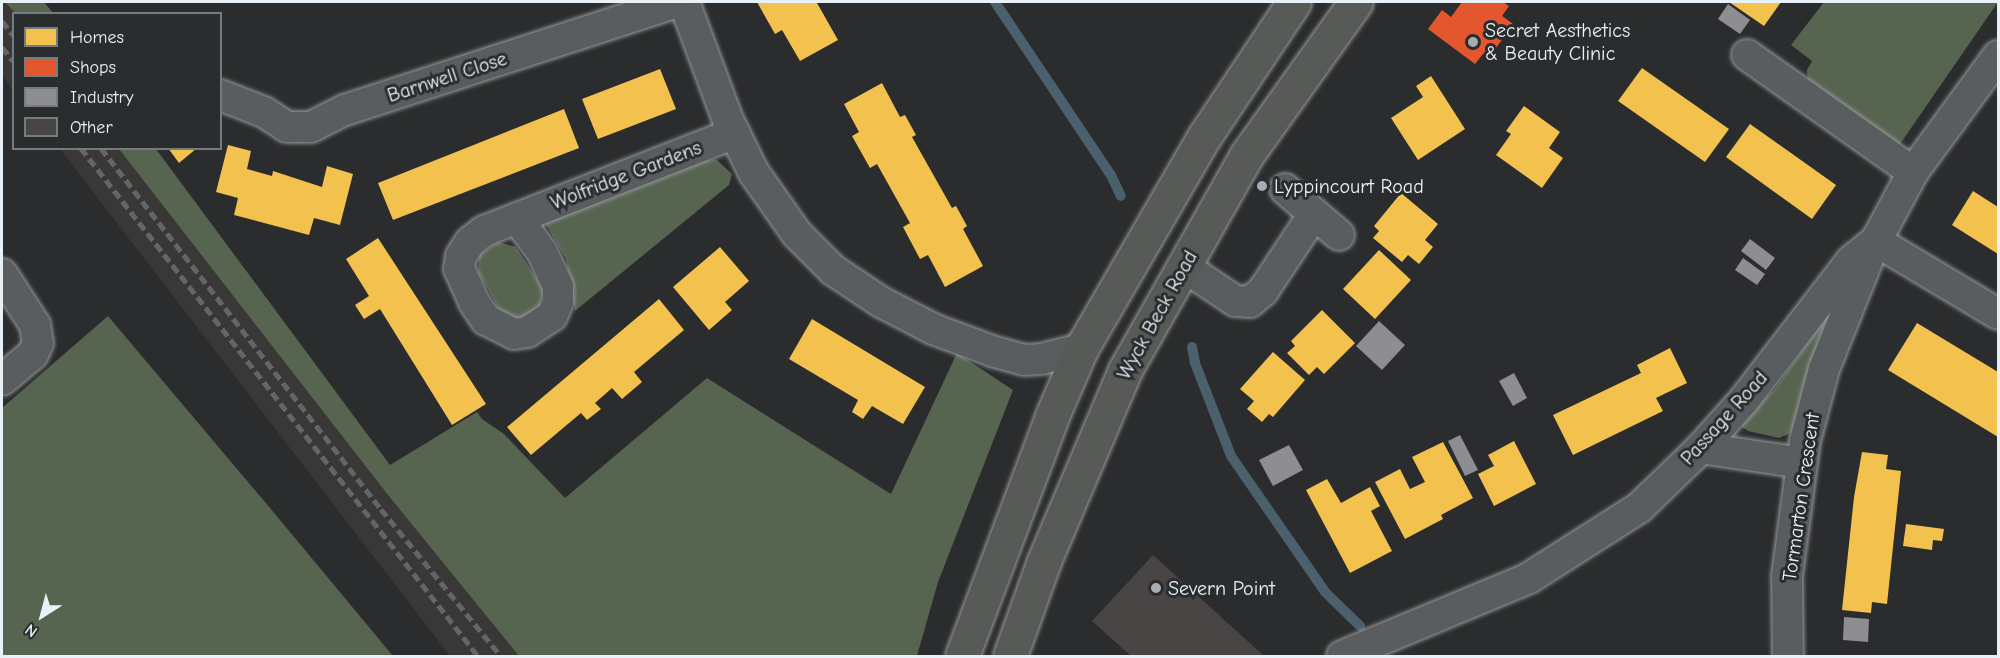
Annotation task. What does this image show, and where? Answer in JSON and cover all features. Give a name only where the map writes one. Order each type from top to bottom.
[{"type":"main road","points":[[962,657],[1052,416],[1081,349],[1204,137],[1294,2]]},
{"type":"main road","name":"Wyck Beck Road","points":[[1010,657],[1044,561],[1114,394],[1246,156],[1356,2]]},
{"type":"street","name":"Barnwell Close","points":[[222,96],[264,112],[287,127],[310,127],[345,110],[678,2]]},
{"type":"street","points":[[684,2],[735,133],[754,173],[797,234],[833,270],[881,302],[933,329],[995,352],[1024,360],[1041,359],[1081,349]]},
{"type":"street","points":[[1747,56],[1792,70],[1913,172]]},
{"type":"street","name":"Passage Road","points":[[1342,657],[1529,578],[1639,508],[1701,448],[1743,400],[1851,261],[1876,241],[1913,172],[1998,56]]},
{"type":"street","name":"Wolfridge Gardens","points":[[517,218],[735,133]]},
{"type":"street","points":[[1285,189],[1339,235]]},
{"type":"street","points":[[1183,266],[1235,301],[1250,302],[1263,291],[1314,214]]},
{"type":"street","points":[[1876,241],[1998,314]]},
{"type":"street","name":"Tormarton Crescent","points":[[1788,657],[1787,576],[1805,441],[1824,369],[1876,241]]},
{"type":"street","points":[[2,274],[35,326],[38,343],[33,354],[2,380]]},
{"type":"street","points":[[1701,448],[1802,463]]},
{"type":"shaded area","points":[[2,2],[5,2],[14,12],[12,12],[12,89],[2,75]]},
{"type":"shaded area","points":[[61,150],[120,150],[388,495],[519,656],[450,656]]},
{"type":"green space","points":[[5,2],[44,2],[52,12],[14,12]]},
{"type":"green space","points":[[1824,2],[1998,2],[1898,147],[1808,86],[1807,70],[1812,61],[1791,45]]},
{"type":"green space","points":[[120,150],[157,150],[390,465],[477,412],[482,419],[504,434],[565,498],[707,378],[891,494],[957,353],[1013,390],[938,582],[917,656],[519,656],[388,495]]},
{"type":"green space","points":[[705,153],[709,161],[716,159],[732,174],[729,185],[575,311],[566,259],[545,223]]},
{"type":"green space","points":[[498,242],[516,247],[543,288],[539,308],[521,320],[501,313],[478,272],[479,255]]},
{"type":"green space","points":[[108,316],[393,656],[2,656],[2,408]]},
{"type":"green space","points":[[1820,325],[1825,325],[1795,425],[1789,434],[1779,438],[1748,431],[1742,427],[1742,420],[1774,390]]},
{"type":"building: Homes","points":[[757,2],[820,2],[817,3],[838,40],[800,61],[782,30],[775,34]]},
{"type":"building: Homes","points":[[1729,2],[1781,2],[1764,26]]},
{"type":"building: Homes","points":[[1642,68],[1729,129],[1705,162],[1618,101]]},
{"type":"building: Homes","points":[[660,69],[676,109],[598,139],[582,99]]},
{"type":"building: Homes","points":[[1431,76],[1465,129],[1418,160],[1391,118],[1423,97],[1416,86]]},
{"type":"building: Homes","points":[[882,83],[900,117],[905,115],[916,135],[912,137],[952,208],[956,206],[967,226],[963,229],[983,266],[945,287],[928,255],[920,259],[903,227],[910,223],[877,164],[870,168],[852,136],[859,132],[844,104]]},
{"type":"building: Homes","points":[[1524,106],[1560,132],[1549,148],[1563,158],[1542,188],[1496,155],[1511,134],[1506,131]]},
{"type":"building: Homes","points":[[564,109],[579,148],[393,220],[378,183]]},
{"type":"building: Homes","points":[[1750,124],[1836,185],[1812,219],[1726,157]]},
{"type":"building: Homes","points":[[228,145],[251,151],[247,169],[272,176],[273,171],[322,187],[327,166],[353,174],[340,225],[314,218],[309,235],[234,215],[238,198],[216,192]]},
{"type":"building: Homes","points":[[169,150],[195,150],[179,163]]},
{"type":"building: Homes","points":[[1973,191],[1998,207],[1998,254],[1952,225]]},
{"type":"building: Homes","points":[[1401,193],[1438,224],[1425,240],[1433,247],[1419,264],[1408,255],[1402,262],[1373,238],[1379,231],[1374,226]]},
{"type":"building: Homes","points":[[378,238],[486,404],[452,425],[380,309],[364,319],[355,305],[369,296],[346,259]]},
{"type":"building: Homes","points":[[720,247],[749,281],[725,302],[732,310],[709,330],[673,287]]},
{"type":"building: Homes","points":[[1379,250],[1411,280],[1375,319],[1343,289]]},
{"type":"building: Homes","points":[[659,299],[684,330],[634,372],[642,382],[622,399],[612,388],[595,403],[601,409],[587,420],[581,413],[531,455],[507,427]]},
{"type":"building: Homes","points":[[1322,310],[1355,343],[1324,374],[1317,367],[1309,375],[1287,353],[1295,346],[1291,341]]},
{"type":"building: Homes","points":[[812,319],[925,387],[903,424],[872,406],[863,419],[852,412],[858,400],[789,359]]},
{"type":"building: Homes","points":[[1917,323],[1998,372],[1998,437],[1888,370]]},
{"type":"building: Homes","points":[[1670,348],[1687,383],[1656,398],[1663,411],[1573,455],[1553,415],[1641,373],[1637,365]]},
{"type":"building: Homes","points":[[1273,352],[1305,380],[1273,417],[1269,414],[1262,422],[1247,409],[1254,401],[1240,389]]},
{"type":"building: Homes","points":[[1514,441],[1536,484],[1494,506],[1478,474],[1494,466],[1488,455]]},
{"type":"building: Homes","points":[[1443,442],[1473,498],[1441,515],[1443,519],[1405,539],[1375,482],[1400,469],[1410,489],[1425,482],[1412,457]]},
{"type":"building: Homes","points":[[1862,452],[1888,455],[1886,469],[1901,471],[1887,604],[1872,602],[1871,613],[1842,610],[1854,497]]},
{"type":"building: Homes","points":[[1327,479],[1341,503],[1370,487],[1380,506],[1371,511],[1392,551],[1350,573],[1306,490]]},
{"type":"building: Homes","points":[[1906,524],[1944,529],[1942,541],[1933,540],[1932,550],[1903,546]]},
{"type":"building: Shops","name":"Secret Aesthetics & Beauty Clinic","points":[[1462,2],[1503,2],[1509,6],[1502,16],[1513,24],[1489,58],[1483,54],[1475,64],[1428,29],[1442,10],[1451,17]]},
{"type":"building: Industry","points":[[1728,4],[1750,20],[1740,34],[1718,19]]},
{"type":"building: Industry","points":[[1750,239],[1775,258],[1766,270],[1741,251]]},
{"type":"building: Industry","points":[[1743,258],[1765,274],[1757,285],[1735,270]]},
{"type":"building: Industry","points":[[1379,321],[1405,345],[1382,370],[1356,346]]},
{"type":"building: Industry","points":[[1514,373],[1527,398],[1513,406],[1499,381]]},
{"type":"building: Industry","points":[[1460,435],[1478,470],[1465,476],[1448,441]]},
{"type":"building: Industry","points":[[1289,445],[1303,470],[1273,486],[1259,460]]},
{"type":"building: Industry","points":[[1844,617],[1869,619],[1868,642],[1843,640]]},
{"type":"building: Other","name":"Severn Point","points":[[1153,555],[1264,656],[1131,656],[1092,621]]},
{"type":"waterway","points":[[995,2],[1111,175],[1121,196]]},
{"type":"waterway","points":[[1192,347],[1195,363],[1231,456],[1325,592],[1360,626]]},
{"type":"railway","points":[[2,21],[12,34]]},
{"type":"railway","points":[[2,47],[12,60]]},
{"type":"railway","points":[[83,150],[478,656]]},
{"type":"railway","points":[[103,150],[381,509],[501,656]]},
{"type":"place","name":"Secret Aesthetics & Beauty Clinic","points":[[1473,42]]},
{"type":"place","name":"Lyppincourt Road","points":[[1262,186]]},
{"type":"place","name":"Severn Point","points":[[1156,588]]}]
